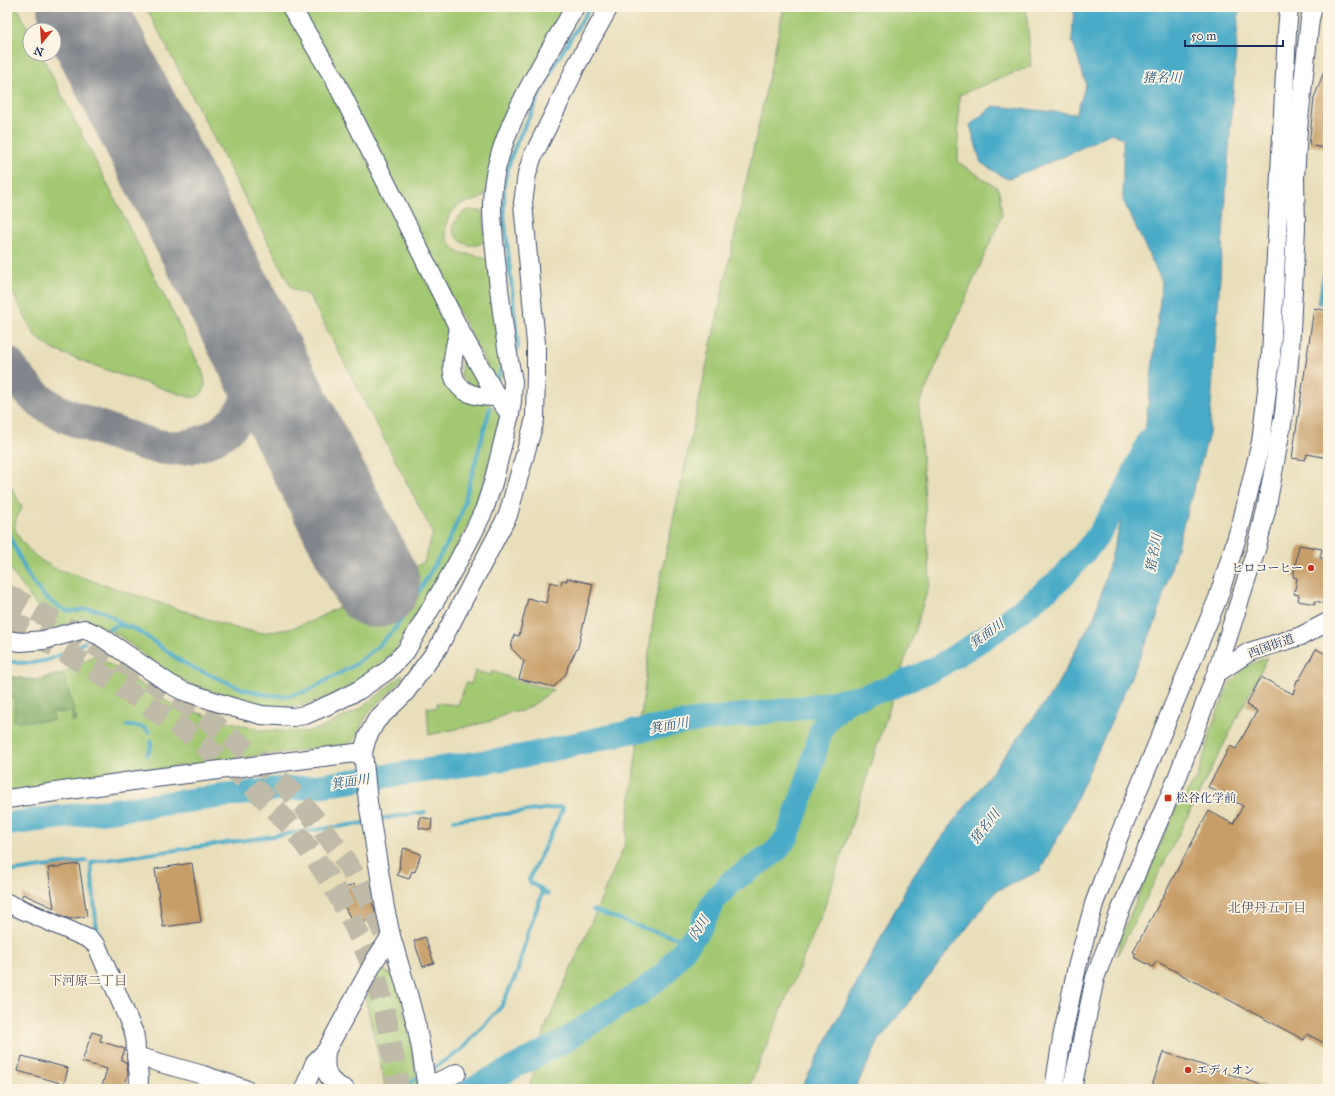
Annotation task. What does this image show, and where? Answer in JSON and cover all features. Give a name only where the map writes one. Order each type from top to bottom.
[{"type":"street","points":[[292,7],[335,80],[459,329],[497,397],[510,414]]},
{"type":"street","points":[[7,640],[21,642],[44,640],[84,629],[100,636],[175,687],[232,707],[262,715],[292,717],[313,712],[359,690],[387,671],[401,658],[456,565],[484,510],[493,483],[510,414],[513,380],[504,334],[492,213],[492,191],[501,151],[528,89],[575,7]]},
{"type":"street","points":[[457,1073],[426,1088],[422,1049],[391,936],[385,908],[368,802],[363,755],[367,738],[376,721],[406,690],[438,648],[508,515],[534,419],[536,344],[523,203],[527,174],[532,158],[547,124],[608,7]]},
{"type":"street","points":[[1054,1089],[1062,1038],[1077,967],[1094,904],[1119,836],[1218,598],[1242,521],[1261,442],[1271,356],[1289,7]]},
{"type":"street","points":[[1072,1089],[1095,978],[1118,916],[1176,781],[1216,674],[1256,550],[1266,511],[1284,413],[1290,343],[1296,227],[1295,178],[1298,129],[1310,19],[1313,7]]},
{"type":"street","points":[[459,329],[452,366],[452,373],[455,381],[460,387],[470,394],[497,397]]},
{"type":"street","name":"西国街道","points":[[1216,674],[1249,652],[1301,636],[1328,622]]},
{"type":"street","points":[[1232,624],[1249,652]]},
{"type":"street","points":[[7,799],[139,780],[363,755]]},
{"type":"street","points":[[7,902],[89,939],[97,946],[134,1033],[140,1079],[138,1089]]},
{"type":"street","points":[[304,1089],[315,1062],[326,1051],[375,960],[391,936]]},
{"type":"street","points":[[326,1051],[325,1066],[330,1080],[345,1089]]},
{"type":"street","points":[[136,1056],[201,1082],[245,1089]]},
{"type":"street","points":[[1075,1071],[1075,1089]]},
{"type":"green space","points":[[7,7],[17,7],[25,22],[22,22],[22,62],[45,62],[202,370],[205,385],[202,393],[195,397],[189,397],[112,372],[54,350],[35,336],[7,282]]},
{"type":"green space","points":[[146,7],[285,7],[322,68],[449,328],[445,370],[500,413],[490,460],[476,507],[465,531],[396,649],[376,668],[351,685],[328,697],[300,706],[282,708],[262,706],[196,686],[179,679],[148,658],[120,636],[83,617],[45,631],[39,609],[7,565],[7,478],[22,508],[15,523],[16,531],[21,540],[41,561],[54,568],[235,628],[262,633],[289,629],[314,620],[424,562],[433,533],[309,295],[292,289]]},
{"type":"green space","points":[[298,7],[567,7],[483,197],[459,205],[451,214],[446,225],[445,232],[453,247],[463,253],[480,256],[489,263],[503,376],[498,381],[495,380]]},
{"type":"green space","points":[[784,7],[1026,7],[1031,66],[959,95],[958,162],[999,189],[1002,215],[919,405],[930,583],[824,909],[748,1089],[529,1089],[546,1026],[625,844],[655,604]]},
{"type":"green space","points":[[470,210],[482,211],[484,220],[484,241],[477,245],[469,245],[462,242],[456,236],[453,228],[454,223],[459,216]]},
{"type":"green space","points":[[462,351],[486,390],[477,391],[461,377]]},
{"type":"green space","points":[[95,655],[176,707],[179,703],[198,713],[260,730],[306,732],[324,727],[356,711],[402,675],[403,677],[395,688],[370,711],[355,740],[347,744],[157,769],[7,793],[7,676],[35,680],[63,673]]},
{"type":"green space","points":[[1268,657],[1117,956],[1120,939],[1175,810],[1198,776],[1214,721],[1229,684],[1247,666]]},
{"type":"green space","points":[[475,671],[491,675],[492,671],[519,681],[553,690],[533,705],[521,711],[508,713],[492,721],[429,735],[427,707],[436,708],[437,703],[458,705],[466,683],[471,684]]},
{"type":"green space","points":[[63,674],[77,721],[72,721],[72,712],[53,712],[53,721],[14,721],[14,697],[7,697],[7,676],[35,680]]},
{"type":"green space","points":[[379,969],[394,975],[410,1031],[418,1089],[386,1089],[365,996]]},
{"type":"water","name":"猪名川","points":[[1074,7],[1239,7],[1209,434],[1156,621],[1068,818],[1040,871],[996,891],[880,1039],[855,1089],[801,1089],[914,874],[1053,692],[1095,615],[1144,440],[1162,282],[1123,200],[1123,138],[1111,133],[1063,157],[1007,179],[981,163],[970,125],[993,106],[1076,114],[1086,84],[1072,40]]},
{"type":"water","points":[[1323,273],[1328,274],[1328,305],[1318,304]]},
{"type":"building","points":[[1324,71],[1328,86],[1328,115],[1324,114],[1322,135],[1328,136],[1328,149],[1309,145],[1314,98]]},
{"type":"building","points":[[1314,308],[1328,311],[1328,458],[1307,454],[1305,460],[1292,458]]},
{"type":"building","name":"ヒロコーヒー","points":[[1299,545],[1322,549],[1320,558],[1328,559],[1328,604],[1315,601],[1315,604],[1298,601],[1299,595],[1294,594],[1297,578],[1293,577]]},
{"type":"building","points":[[567,578],[593,584],[578,647],[568,666],[566,674],[554,687],[519,679],[524,661],[511,648],[514,635],[519,636],[528,598],[546,603],[550,582],[561,585],[562,580],[567,581]]},
{"type":"building","points":[[1316,649],[1328,655],[1328,1045],[1307,1034],[1304,1040],[1156,961],[1153,967],[1134,957],[1136,954],[1133,952],[1209,811],[1233,824],[1243,806],[1208,787],[1230,746],[1236,749],[1257,711],[1246,705],[1261,677],[1293,694],[1297,680],[1299,680]]},
{"type":"building","points":[[420,817],[432,819],[431,830],[419,828]]},
{"type":"building","points":[[404,848],[421,854],[415,872],[412,871],[409,879],[397,875],[400,866],[399,862]]},
{"type":"building","points":[[192,863],[201,922],[163,927],[155,869]]},
{"type":"building","points":[[79,864],[87,916],[70,919],[21,898],[23,894],[54,908],[48,868]]},
{"type":"building","points":[[354,884],[363,902],[370,898],[375,914],[355,927],[337,892]]},
{"type":"building","points":[[425,937],[434,963],[423,967],[414,941]]},
{"type":"building","points":[[92,1032],[102,1035],[100,1041],[125,1049],[121,1060],[126,1062],[128,1074],[124,1089],[101,1089],[107,1069],[82,1062]]},
{"type":"building","name":"エディオン","points":[[1163,1052],[1268,1087],[1268,1089],[1151,1089]]},
{"type":"building","points":[[22,1056],[68,1068],[64,1084],[18,1071]]},
{"type":"waterway","points":[[514,355],[518,346],[504,213],[504,186],[511,157],[517,142],[556,62],[590,7]]},
{"type":"waterway","points":[[498,377],[503,364]]},
{"type":"waterway","points":[[109,629],[118,625],[130,627],[140,632],[182,662],[196,669],[243,689],[267,695],[288,696],[307,691],[353,666],[376,648],[394,630],[408,610],[448,542],[462,511],[490,408]]},
{"type":"waterway","name":"箕面川","points":[[7,824],[277,789],[303,788],[491,761],[528,755],[625,733],[700,720],[794,709],[850,699],[887,689],[934,669],[975,644],[995,631],[1062,578],[1094,541],[1106,523],[1125,492],[1149,440]]},
{"type":"waterway","points":[[7,531],[30,578],[35,586],[50,601],[69,611],[88,609],[98,610],[107,614],[123,625]]},
{"type":"waterway","points":[[7,661],[29,663],[48,660],[85,642]]},
{"type":"waterway","name":"内川","points":[[471,1089],[561,1043],[606,1013],[639,994],[665,973],[699,930],[713,902],[718,896],[731,882],[771,855],[779,848],[788,835],[807,782],[821,730],[827,720],[850,699]]},
{"type":"waterway","points":[[127,726],[142,727],[149,732]]},
{"type":"waterway","points":[[147,755],[151,747],[151,741]]},
{"type":"waterway","points":[[454,820],[562,807],[563,809],[529,880],[531,883],[542,889],[541,891],[543,892]]},
{"type":"waterway","points":[[379,819],[425,812]]},
{"type":"waterway","points":[[99,940],[96,922],[92,862],[364,823]]},
{"type":"waterway","points":[[7,872],[86,861]]},
{"type":"waterway","points":[[432,1069],[460,1051],[501,1007],[517,973],[528,932],[543,892],[548,894]]},
{"type":"waterway","points":[[593,910],[654,932],[691,940]]},
{"type":"waterway","points":[[400,1089],[417,1078]]},
{"type":"taxiway","points":[[7,364],[32,394],[50,407],[66,415],[147,444],[160,447],[186,447],[198,444],[221,433],[231,425],[246,404],[255,376],[254,359],[246,331]]},
{"type":"runway","points":[[81,7],[376,584]]},
{"type":"tunnel","points":[[7,595],[90,642],[150,680],[220,729],[268,769],[305,808],[339,852],[368,899],[390,948]]},
{"type":"tunnel","points":[[7,619],[101,674],[187,733],[219,757],[249,783],[292,828],[320,865],[344,905],[355,926],[375,974],[385,1013],[398,1089]]},
{"type":"place","name":"ヒロコーヒー","points":[[1311,568]]},
{"type":"place","name":"松谷化学前","points":[[1168,798]]},
{"type":"place","name":"エディオン","points":[[1188,1070]]},
{"type":"district","name":"北伊丹五丁目","points":[[1267,908]]},
{"type":"district","name":"下河原二丁目","points":[[88,981]]}]
